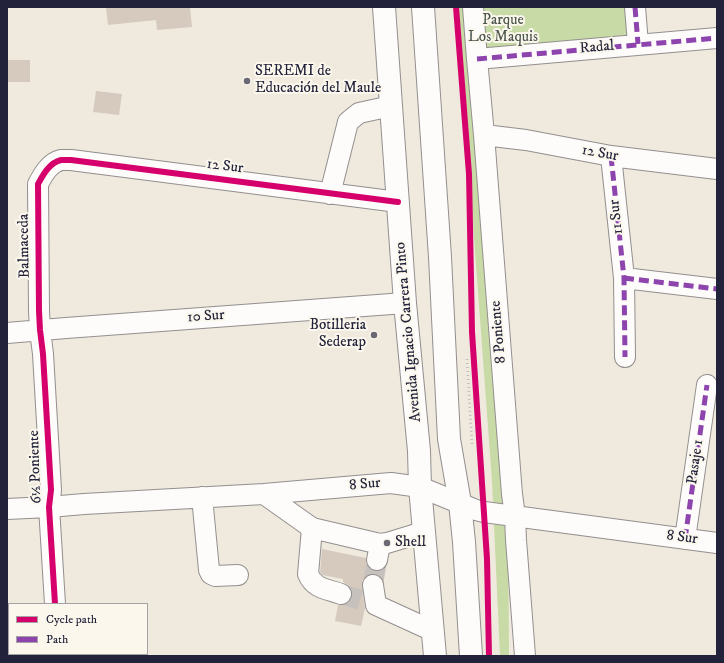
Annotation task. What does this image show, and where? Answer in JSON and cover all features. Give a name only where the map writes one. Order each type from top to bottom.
[{"type":"main road","name":"Avenida Ignacio Carrera Pinto","points":[[384,7],[398,202],[419,451],[423,532],[435,656]]},
{"type":"main road","points":[[423,7],[440,257],[449,439],[460,503],[472,656]]},
{"type":"street","name":"8 Poniente","points":[[473,7],[515,516],[525,656]]},
{"type":"street","points":[[635,7],[638,44]]},
{"type":"street","name":"Radal","points":[[477,59],[717,38]]},
{"type":"street","points":[[330,194],[348,122],[359,113],[391,106]]},
{"type":"street","name":"12 Sur","points":[[484,135],[526,140],[611,156],[717,169]]},
{"type":"street","name":"11 Sur","points":[[611,156],[624,278],[625,357]]},
{"type":"street","name":"12 Sur","points":[[50,166],[61,160],[71,160],[398,202]]},
{"type":"street","name":"Balmaceda","points":[[40,330],[38,184],[43,174],[50,166]]},
{"type":"street","points":[[624,278],[717,289]]},
{"type":"street","name":"10 Sur","points":[[7,333],[406,303]]},
{"type":"street","name":"6½ Poniente","points":[[40,330],[43,354],[51,490],[50,507],[55,603]]},
{"type":"street","name":"Pasaje 1","points":[[685,539],[707,385]]},
{"type":"street","name":"8 Sur","points":[[7,509],[264,494],[391,483],[420,488],[476,510],[717,543]]},
{"type":"street","points":[[264,494],[312,528],[379,552],[387,543],[423,532]]},
{"type":"street","points":[[202,497],[209,570],[211,574],[215,576],[238,575]]},
{"type":"street","points":[[312,528],[308,574],[310,580],[318,587],[341,594]]},
{"type":"street","points":[[372,597],[433,631]]},
{"type":"green space","points":[[457,7],[466,7],[508,521],[509,656],[500,656],[492,481]]},
{"type":"green space","name":"Parque Los Maquis","points":[[479,7],[641,7],[645,40],[482,54]]},
{"type":"building","points":[[106,7],[190,7],[192,27],[157,30],[156,20],[108,25]]},
{"type":"building","points":[[8,60],[30,60],[30,82],[8,82]]},
{"type":"building","points":[[96,91],[122,94],[119,115],[93,112]]},
{"type":"building","points":[[322,549],[366,558],[366,564],[370,569],[380,571],[383,569],[381,577],[377,574],[371,574],[366,576],[362,581],[365,608],[361,626],[335,621],[338,605],[344,605],[349,602],[352,597],[352,592],[349,586],[343,582],[343,579],[322,575],[320,573]]},
{"type":"tunnel","points":[[373,585],[377,560]]},
{"type":"tunnel","points":[[341,594],[367,602]]},
{"type":"marked path","points":[[635,7],[638,44]]},
{"type":"marked path","points":[[477,59],[717,38]]},
{"type":"marked path","points":[[611,156],[624,278],[625,357]]},
{"type":"marked path","points":[[624,278],[717,289]]},
{"type":"marked path","points":[[685,539],[707,385]]},
{"type":"cycle path","points":[[456,7],[469,174],[472,332],[487,559],[489,656]]},
{"type":"cycle path","points":[[55,603],[49,507],[51,490],[39,311],[38,184],[47,170],[53,164],[61,160],[71,160],[398,202]]},
{"type":"place","name":"SEREMI de Educación del Maule","points":[[247,81]]},
{"type":"place","name":"Botilleria Sederap","points":[[374,335]]},
{"type":"place","name":"Shell","points":[[387,543]]}]
